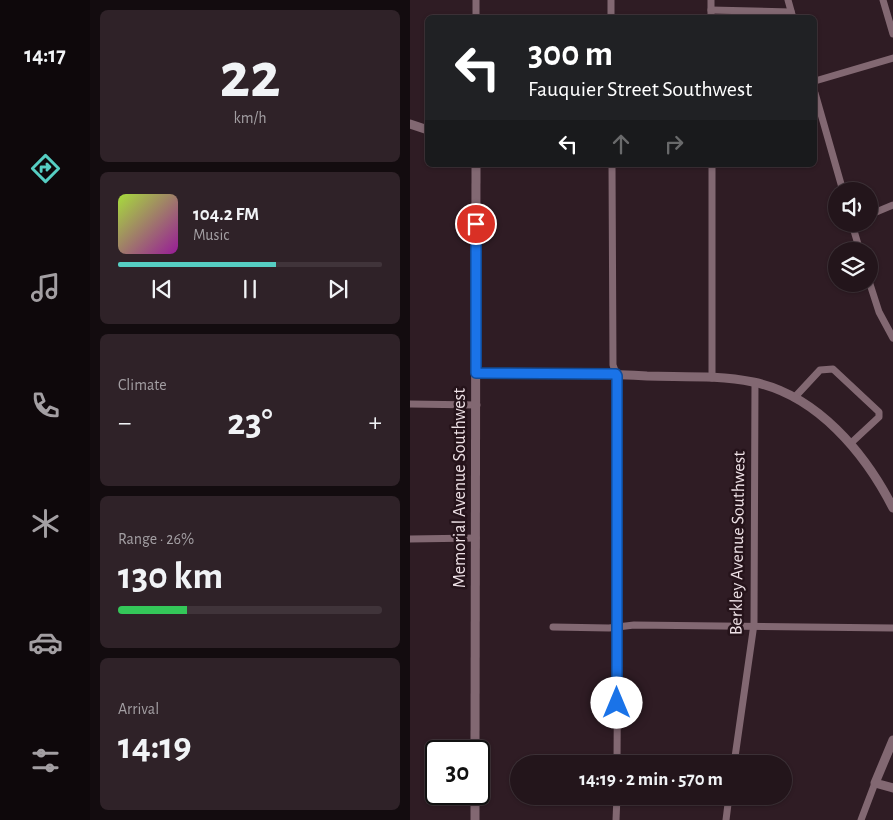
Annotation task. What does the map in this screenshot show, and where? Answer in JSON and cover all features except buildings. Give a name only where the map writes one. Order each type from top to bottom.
[{"type":"street","points":[[476,0],[476,15]]},
{"type":"street","points":[[611,0],[611,15]]},
{"type":"street","points":[[711,0],[711,14],[792,15],[788,0]]},
{"type":"street","points":[[883,0],[893,34]]},
{"type":"street","points":[[817,80],[893,58]]},
{"type":"street","points":[[817,100],[840,182]]},
{"type":"street","points":[[410,124],[425,129]]},
{"type":"street","name":"Memorial Avenue Southwest","points":[[475,740],[476,167]]},
{"type":"street","points":[[612,167],[613,365],[616,374],[619,417],[617,755]]},
{"type":"street","points":[[712,167],[712,378]]},
{"type":"street","points":[[878,211],[893,205]]},
{"type":"street","points":[[873,292],[879,312],[893,338]]},
{"type":"street","points":[[794,398],[820,370],[833,370],[879,412],[879,417],[850,444]]},
{"type":"street","points":[[476,373],[616,374],[712,378],[755,382],[794,398],[829,423],[850,444],[872,471],[893,508]]},
{"type":"street","name":"Berkley Avenue Southwest","points":[[735,755],[754,627],[755,382]]},
{"type":"street","points":[[410,404],[477,405]]},
{"type":"street","points":[[410,538],[476,538]]},
{"type":"street","points":[[553,627],[643,625],[893,628]]},
{"type":"street","points":[[861,820],[893,740]]},
{"type":"street","points":[[875,783],[893,788]]},
{"type":"street","points":[[474,820],[475,805]]},
{"type":"street","points":[[616,805],[616,820]]},
{"type":"street","points":[[726,820],[728,805]]},
{"type":"route","points":[[476,224],[476,373],[570,372],[616,374],[617,376],[619,417],[617,703]]}]
